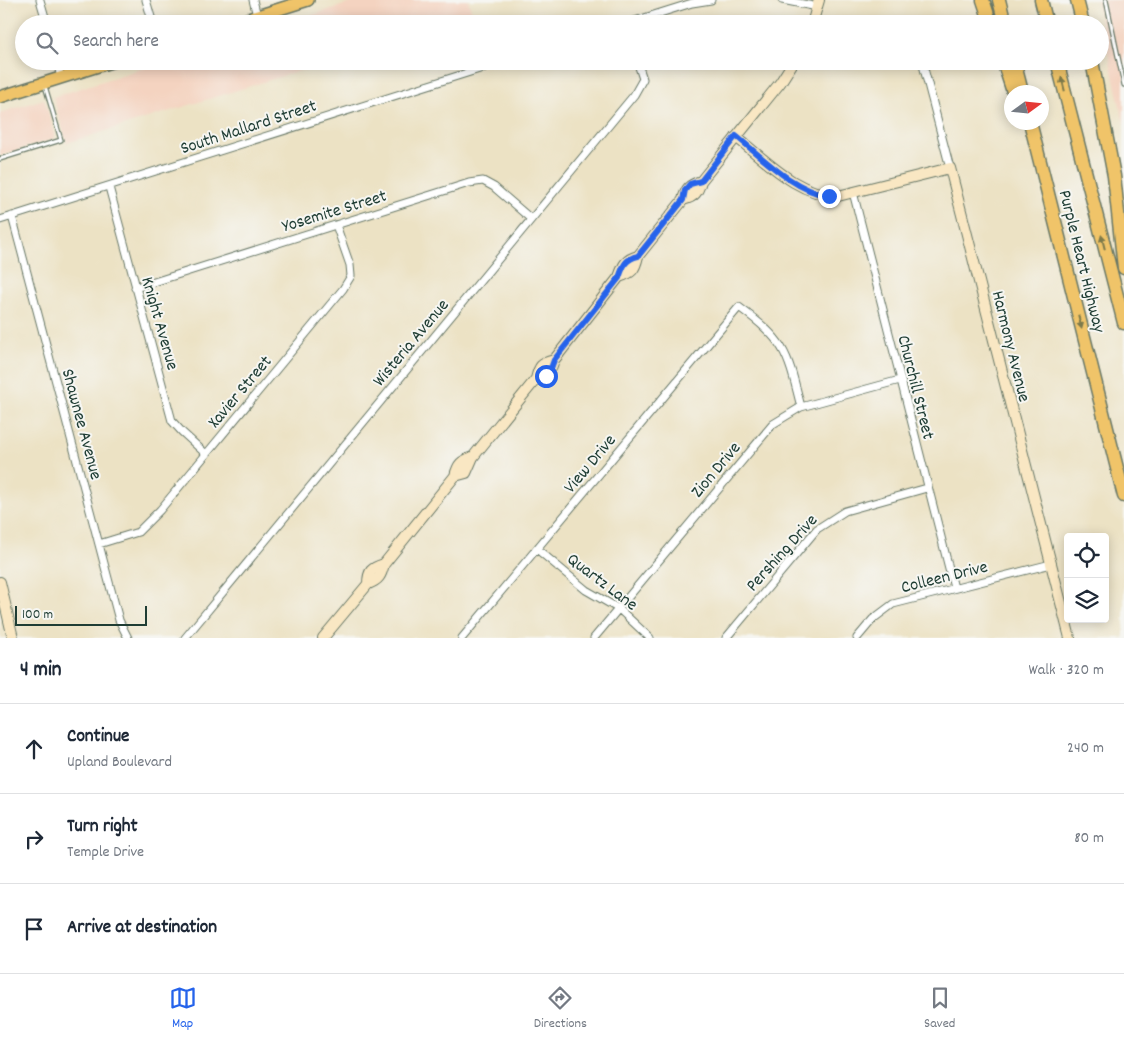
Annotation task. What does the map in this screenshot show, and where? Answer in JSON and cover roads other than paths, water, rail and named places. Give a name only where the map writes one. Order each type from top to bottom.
[{"type":"highway","points":[[983,0],[988,15]]},
{"type":"highway","points":[[999,0],[1003,15]]},
{"type":"highway","points":[[1041,0],[1045,15]]},
{"type":"highway","points":[[1077,0],[1081,15]]},
{"type":"highway","points":[[1006,70],[1011,85]]},
{"type":"highway","points":[[1016,70],[1020,85]]},
{"type":"highway","name":"Purple Heart Highway","points":[[1059,70],[1124,323]]},
{"type":"highway","points":[[1094,70],[1114,176],[1124,268]]},
{"type":"highway","points":[[1024,130],[1068,275]]},
{"type":"highway","name":"Purple Heart Highway","points":[[1032,130],[1124,496]]},
{"type":"main road","points":[[260,15],[308,0]]},
{"type":"main road","points":[[0,97],[86,70]]},
{"type":"street","points":[[40,0],[44,15]]},
{"type":"street","points":[[146,0],[150,15]]},
{"type":"street","points":[[253,0],[257,15]]},
{"type":"street","points":[[654,15],[692,3],[711,0]]},
{"type":"street","points":[[782,0],[818,4]]},
{"type":"street","points":[[59,70],[61,78]]},
{"type":"street","name":"South Mallard Street","points":[[0,220],[477,70]]},
{"type":"street","name":"Wisteria Avenue","points":[[185,638],[634,95],[643,79],[640,70]]},
{"type":"street","points":[[323,638],[368,584],[368,573],[373,567],[384,564],[455,476],[457,466],[462,461],[472,457],[536,379],[538,368],[542,363],[554,360],[619,278],[622,266],[629,258],[638,256],[683,200],[685,190],[690,184],[701,181],[780,83],[788,70]]},
{"type":"street","name":"Harmony Avenue","points":[[924,70],[1070,638]]},
{"type":"street","points":[[736,136],[796,184],[813,193],[838,196],[950,168]]},
{"type":"street","name":"Yosemite Street","points":[[135,288],[469,183],[483,181],[494,187],[531,219]]},
{"type":"street","name":"Knight Avenue","points":[[108,187],[172,421],[206,454]]},
{"type":"street","name":"Churchill Street","points":[[853,192],[954,588]]},
{"type":"street","name":"Shawnee Avenue","points":[[12,216],[119,620],[128,638]]},
{"type":"street","name":"Xavier Street","points":[[99,544],[138,532],[160,510],[343,289],[351,276],[350,264],[336,225]]},
{"type":"street","name":"View Drive","points":[[462,638],[738,306],[778,339],[789,358],[801,407]]},
{"type":"street","name":"Zion Drive","points":[[594,638],[773,424],[801,407],[900,380]]},
{"type":"street","name":"Pershing Drive","points":[[726,638],[823,524],[845,511],[927,488]]},
{"type":"street","name":"Quartz Lane","points":[[536,549],[586,590],[619,608],[650,638]]},
{"type":"street","name":"Colleen Drive","points":[[857,638],[873,619],[893,604],[1052,564]]},
{"type":"street","points":[[0,582],[14,638]]},
{"type":"lane","points":[[1106,0],[1124,85]]},
{"type":"lane","points":[[0,160],[61,140],[44,83]]}]
